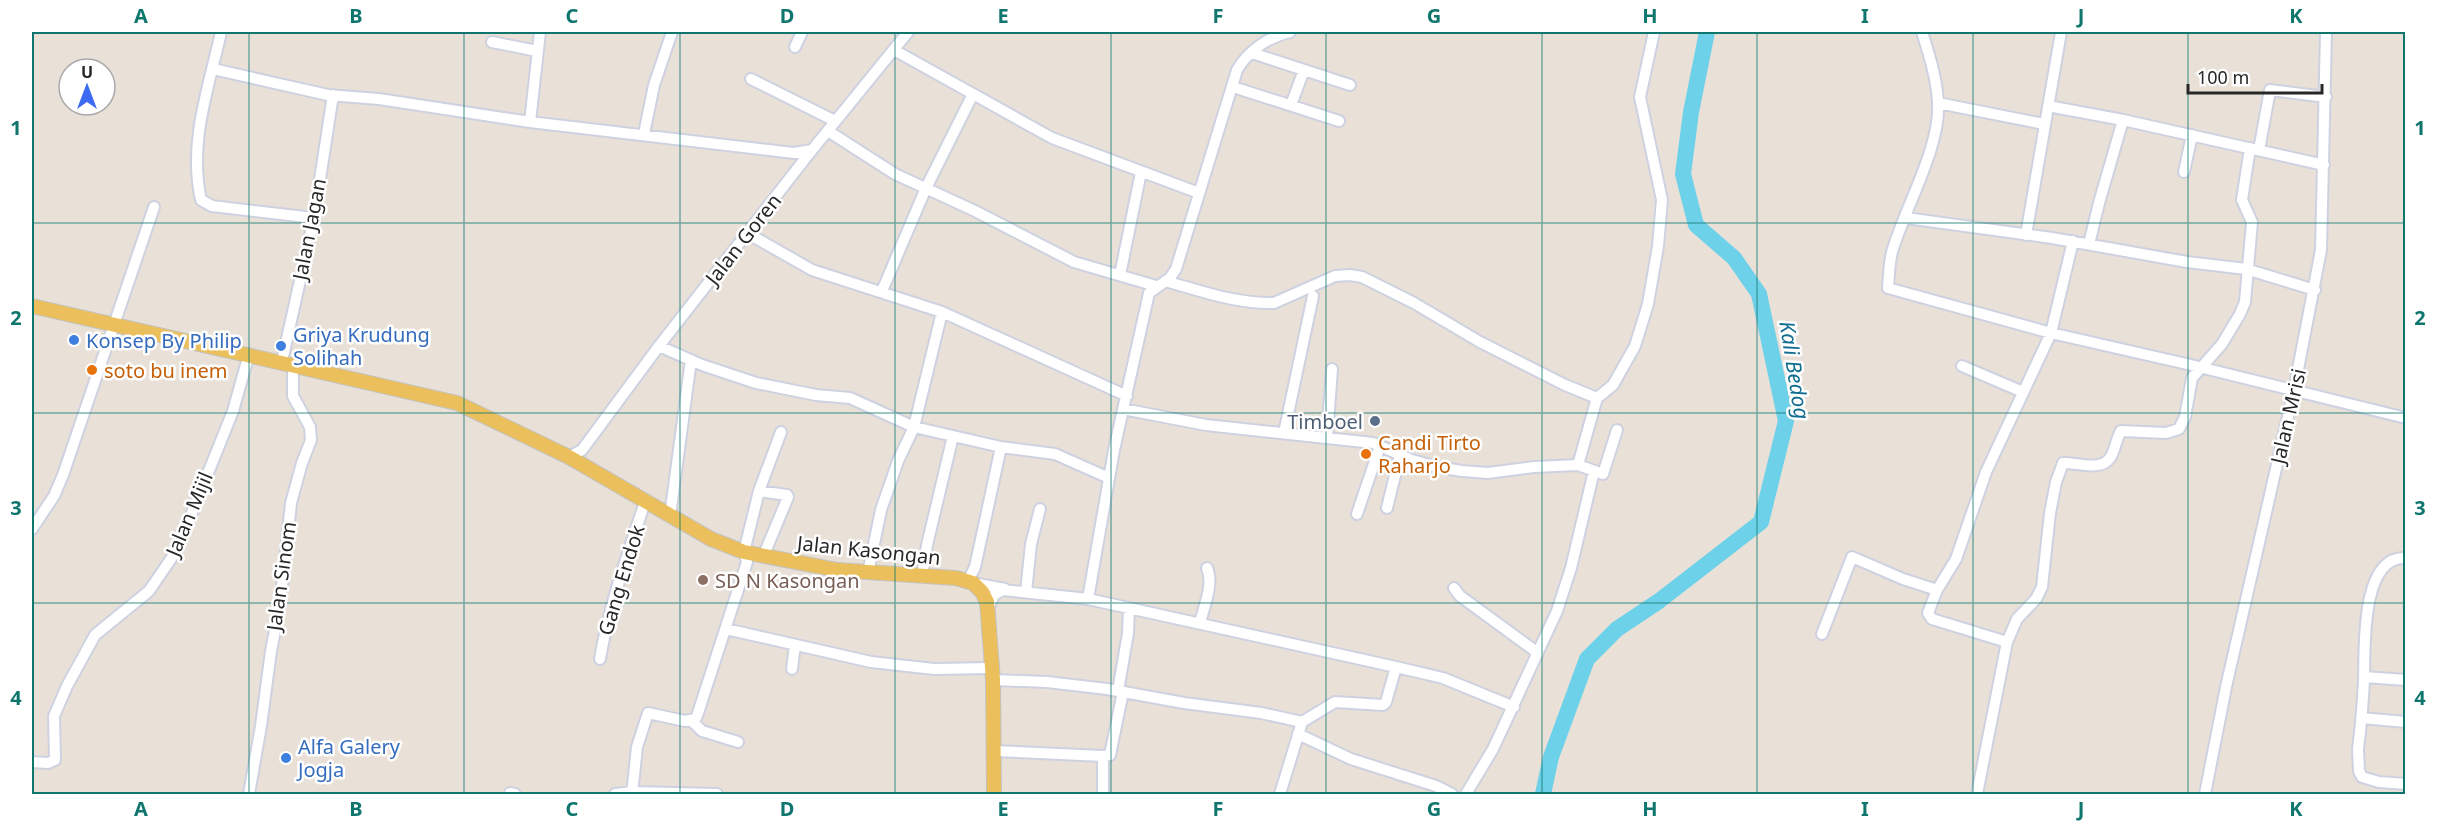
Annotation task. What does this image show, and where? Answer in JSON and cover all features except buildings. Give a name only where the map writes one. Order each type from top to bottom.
[{"type":"main road","name":"Jalan Kasongan","points":[[32,306],[457,403],[569,457],[582,457],[645,502],[711,539],[744,552],[812,566],[970,582]]},
{"type":"main road","points":[[970,582],[982,592],[988,610],[993,674],[994,795]]},
{"type":"street","points":[[221,32],[202,106],[197,139],[196,160],[201,200],[212,206],[314,218]]},
{"type":"street","points":[[530,122],[540,32]]},
{"type":"street","points":[[644,134],[654,85],[672,32]]},
{"type":"street","points":[[795,47],[802,32]]},
{"type":"street","name":"Jalan Goren","points":[[582,457],[659,346],[798,167],[908,32]]},
{"type":"street","points":[[1088,599],[1093,560],[1145,304],[1149,293],[1176,269],[1180,259],[1237,70],[1243,59],[1267,39],[1290,32]]},
{"type":"street","points":[[1578,465],[1597,398],[1613,385],[1635,346],[1648,304],[1658,246],[1662,200],[1640,97],[1654,32]]},
{"type":"street","points":[[1922,32],[1933,71],[1938,103],[1935,130],[1892,253],[1888,288],[2051,333],[2406,418]]},
{"type":"street","points":[[2026,235],[2061,32]]},
{"type":"street","name":"Jalan Mrisi","points":[[2205,795],[2226,687],[2294,390],[2321,250],[2326,32]]},
{"type":"street","points":[[492,42],[537,51]]},
{"type":"street","points":[[894,50],[1052,138],[1199,193]]},
{"type":"street","points":[[1252,53],[1350,86]]},
{"type":"street","points":[[213,69],[333,95],[413,103],[454,112],[794,153],[812,150]]},
{"type":"street","points":[[1291,105],[1304,70]]},
{"type":"street","points":[[751,79],[835,121]]},
{"type":"street","points":[[1233,87],[1339,121]]},
{"type":"street","points":[[1977,795],[2007,642],[2017,619],[2036,599],[2042,588],[2050,513],[2056,482],[2063,463],[2080,466],[2104,463],[2111,458],[2121,431],[2166,433],[2177,430],[2184,421],[2192,378],[2218,350],[2243,310],[2252,222],[2242,200],[2270,90],[2326,97]]},
{"type":"street","points":[[882,291],[926,188],[972,94]]},
{"type":"street","name":"Jalan Jagan","points":[[287,363],[314,218],[333,95]]},
{"type":"street","points":[[1938,103],[2044,124]]},
{"type":"street","points":[[2048,106],[2123,120],[2324,165]]},
{"type":"street","points":[[2089,244],[2098,203],[2123,120]]},
{"type":"street","points":[[828,131],[895,174],[1074,262],[1120,275],[1224,297],[1265,303],[1274,303],[1335,276],[1362,277],[1414,303],[1480,342],[1565,385],[1597,398]]},
{"type":"street","points":[[2184,171],[2192,135]]},
{"type":"street","points":[[794,153],[799,159],[798,167]]},
{"type":"street","points":[[1120,275],[1141,172]]},
{"type":"street","points":[[32,529],[54,496],[63,475],[154,207]]},
{"type":"street","points":[[1906,218],[2089,244],[2187,262],[2246,269],[2314,290]]},
{"type":"street","points":[[747,233],[812,270],[942,312],[1126,396]]},
{"type":"street","points":[[2007,642],[1929,617],[1928,610],[1956,559],[1986,472],[2051,333],[2073,242]]},
{"type":"street","points":[[1284,433],[1313,296]]},
{"type":"street","points":[[868,573],[881,510],[898,461],[914,427],[942,312]]},
{"type":"street","points":[[659,346],[756,383],[816,395],[850,398],[914,427],[1001,447],[1062,456],[1109,478]]},
{"type":"street","name":"Jalan Mijil","points":[[32,762],[48,763],[55,760],[54,716],[67,686],[95,635],[149,591],[177,550],[233,411],[249,354]]},
{"type":"street","points":[[670,516],[691,360]]},
{"type":"street","name":"Jalan Sinom","points":[[249,795],[280,605],[291,503],[311,440],[310,427],[293,396],[287,363]]},
{"type":"street","points":[[1962,366],[2023,392]]},
{"type":"street","points":[[1327,437],[1332,369]]},
{"type":"street","points":[[1124,409],[1206,425],[1327,437],[1380,446],[1437,467],[1488,473],[1534,466],[1578,465],[1603,474],[1617,430]]},
{"type":"street","points":[[692,721],[697,716],[747,562],[744,552],[759,490],[782,432]]},
{"type":"street","points":[[922,576],[927,545],[953,436]]},
{"type":"street","points":[[1357,514],[1380,446]]},
{"type":"street","points":[[1001,447],[978,556],[970,582],[1011,591]]},
{"type":"street","points":[[1387,508],[1400,455]]},
{"type":"street","points":[[1466,795],[1514,707],[1557,611],[1571,568],[1594,471]]},
{"type":"street","points":[[759,490],[788,497],[763,557]]},
{"type":"street","name":"Gang Endok","points":[[600,659],[605,626],[615,590],[645,502]]},
{"type":"street","points":[[1026,592],[1031,544],[1040,509]]},
{"type":"street","points":[[1822,634],[1852,557],[1903,579],[1937,590]]},
{"type":"street","points":[[2406,558],[2389,562],[2381,570],[2374,582],[2369,599],[2363,652],[2364,677],[2358,749],[2361,775],[2365,779],[2406,784]]},
{"type":"street","points":[[1200,623],[1209,586],[1208,568]]},
{"type":"street","points":[[1454,588],[1460,596],[1538,652]]},
{"type":"street","points":[[988,610],[991,599],[997,592],[1026,592],[1088,599],[1443,678],[1514,707]]},
{"type":"street","points":[[995,751],[1110,755],[1121,692],[1129,609]]},
{"type":"street","points":[[726,629],[871,662],[993,674],[1261,713],[1302,722]]},
{"type":"street","points":[[792,669],[795,645]]},
{"type":"street","points":[[1280,795],[1302,722],[1335,702],[1383,705],[1386,702],[1396,667]]},
{"type":"street","points":[[2364,677],[2406,680]]},
{"type":"street","points":[[632,793],[637,747],[648,713],[692,721],[702,731],[738,742]]},
{"type":"street","points":[[2361,718],[2406,722]]},
{"type":"street","points":[[1298,734],[1351,759],[1436,786],[1452,795]]},
{"type":"street","points":[[1102,756],[1103,795]]},
{"type":"street","points":[[615,795],[632,793],[717,795]]},
{"type":"waterway","name":"Kali Bedog","points":[[1543,794],[1551,757],[1587,659],[1617,629],[1659,601],[1761,522],[1786,421],[1759,294],[1734,258],[1696,225],[1683,174],[1691,112],[1707,32]]},
{"type":"place","name":"Konsep By Philip","points":[[74,340]]},
{"type":"place","name":"Griya Krudung Solihah","points":[[281,346]]},
{"type":"place","name":"soto bu inem","points":[[92,370]]},
{"type":"place","name":"Timboel","points":[[1375,421]]},
{"type":"place","name":"Candi Tirto Raharjo","points":[[1366,454]]},
{"type":"place","name":"SD N Kasongan","points":[[703,580]]},
{"type":"place","name":"Alfa Galery Jogja","points":[[286,758]]}]
